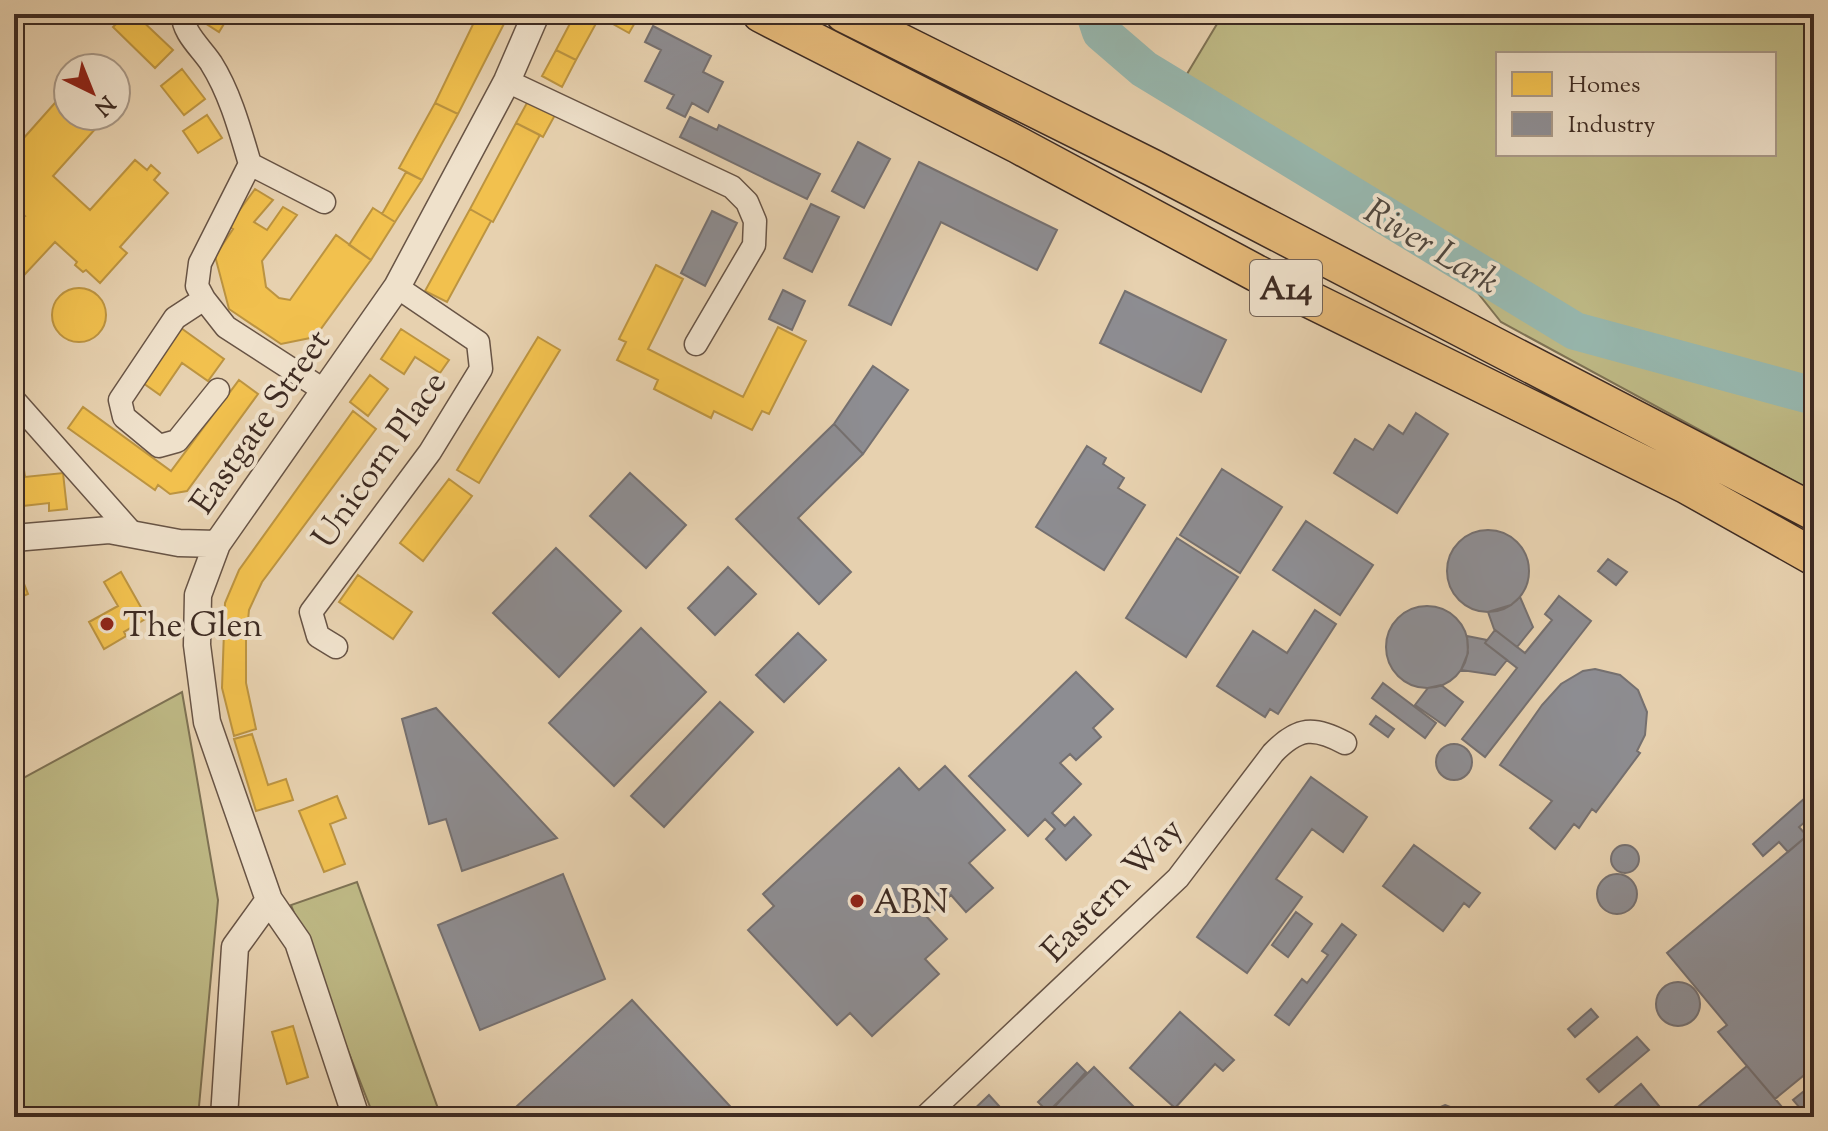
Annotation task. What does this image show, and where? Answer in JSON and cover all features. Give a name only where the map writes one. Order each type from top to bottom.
[{"type":"highway","name":"A14","points":[[761,14],[1018,145],[1256,273],[1686,485],[1814,557]]},
{"type":"highway","name":"A14","points":[[844,14],[1153,168],[1814,512]]},
{"type":"street","points":[[183,14],[182,23],[213,65],[238,121],[250,164],[200,263],[197,286],[226,327],[325,391]]},
{"type":"street","name":"Eastgate Street","points":[[356,1117],[298,942],[269,900],[207,722],[197,645],[196,619],[201,587],[217,544],[397,287],[507,81],[536,14]]},
{"type":"street","points":[[507,81],[732,187],[747,202],[755,221],[754,245],[696,344]]},
{"type":"street","points":[[250,164],[324,202]]},
{"type":"street","name":"Unicorn Place","points":[[336,647],[318,636],[311,612],[430,452],[481,369],[478,342],[397,287]]},
{"type":"street","points":[[204,299],[175,318],[120,400],[124,417],[159,446],[177,441],[218,390]]},
{"type":"street","points":[[14,400],[132,533]]},
{"type":"street","points":[[14,538],[109,530],[179,543],[217,544]]},
{"type":"street","name":"Eastern Way","points":[[925,1117],[1178,878],[1287,739],[1306,730],[1329,734],[1345,743]]},
{"type":"street","points":[[224,1117],[235,947],[269,900]]},
{"type":"shaded area","points":[[1223,14],[1814,14],[1814,492],[1501,322],[1465,277],[1172,99]]},
{"type":"shaded area","points":[[182,692],[218,900],[198,1117],[14,1117],[14,783]]},
{"type":"shaded area","points":[[357,882],[441,1117],[374,1117],[291,905]]},
{"type":"building: Homes","points":[[126,14],[135,14],[173,50],[155,68],[113,27]]},
{"type":"building: Homes","points":[[200,14],[230,14],[219,32],[197,18]]},
{"type":"building: Homes","points":[[478,14],[509,14],[458,114],[435,103]]},
{"type":"building: Homes","points":[[575,14],[591,14],[599,18],[576,60],[556,50]]},
{"type":"building: Homes","points":[[595,14],[640,14],[629,33]]},
{"type":"building: Homes","points":[[556,50],[576,60],[562,87],[542,76]]},
{"type":"building: Homes","points":[[182,69],[205,99],[184,115],[161,86]]},
{"type":"building: Homes","points":[[528,101],[555,115],[543,137],[516,123]]},
{"type":"building: Homes","points":[[435,103],[458,114],[422,180],[399,168]]},
{"type":"building: Homes","points":[[52,106],[52,132],[93,132],[53,176],[90,210],[135,160],[147,170],[151,165],[160,173],[154,180],[168,193],[120,247],[127,253],[100,283],[75,265],[77,262],[55,242],[14,286],[14,222],[25,216],[14,206],[14,149]]},
{"type":"building: Homes","points":[[207,115],[222,138],[198,153],[183,131]]},
{"type":"building: Homes","points":[[516,123],[540,135],[493,222],[470,209]]},
{"type":"building: Homes","points":[[406,172],[422,180],[395,222],[382,214]]},
{"type":"building: Homes","points":[[255,189],[273,200],[254,222],[267,230],[283,207],[297,215],[262,261],[266,287],[279,298],[290,300],[336,235],[371,260],[315,337],[281,344],[229,309],[215,256],[233,229],[228,226]]},
{"type":"building: Homes","points":[[373,208],[395,222],[371,260],[349,245]]},
{"type":"building: Homes","points":[[470,209],[491,221],[447,302],[425,291]]},
{"type":"building: Homes","points":[[656,265],[683,279],[648,349],[743,397],[778,327],[806,341],[769,414],[762,411],[752,430],[714,411],[711,418],[654,389],[658,380],[617,360],[626,342],[619,339]]},
{"type":"building: Homes","points":[[79,288],[98,296],[106,315],[98,334],[79,342],[60,334],[52,315],[60,296]]},
{"type":"building: Homes","points":[[181,328],[224,359],[208,381],[182,363],[160,395],[143,383]]},
{"type":"building: Homes","points":[[401,329],[449,360],[440,373],[415,357],[404,374],[381,359]]},
{"type":"building: Homes","points":[[538,337],[560,350],[479,483],[457,470]]},
{"type":"building: Homes","points":[[370,375],[388,389],[368,416],[350,402]]},
{"type":"building: Homes","points":[[239,380],[258,394],[187,491],[170,494],[158,485],[155,490],[68,428],[83,407],[171,471]]},
{"type":"building: Homes","points":[[353,411],[376,429],[262,582],[249,610],[246,683],[256,729],[234,736],[222,688],[225,603],[239,570]]},
{"type":"building: Homes","points":[[24,470],[25,477],[63,473],[67,509],[49,511],[49,503],[14,507],[14,471]]},
{"type":"building: Homes","points":[[449,479],[472,496],[423,561],[400,543]]},
{"type":"building: Homes","points":[[19,571],[28,594],[14,600],[14,573]]},
{"type":"building: Homes","points":[[121,572],[147,618],[104,649],[89,622],[118,606],[104,582]]},
{"type":"building: Homes","points":[[358,575],[412,612],[393,639],[339,602]]},
{"type":"building: Homes","points":[[252,734],[268,785],[286,779],[293,800],[256,811],[234,739]]},
{"type":"building: Homes","points":[[337,796],[346,818],[330,824],[345,864],[324,872],[299,811]]},
{"type":"building: Homes","points":[[293,1026],[308,1077],[287,1084],[272,1032]]},
{"type":"building: Industry","points":[[653,26],[711,56],[703,72],[723,82],[708,112],[692,103],[685,117],[667,108],[674,95],[645,81],[661,50],[645,42]]},
{"type":"building: Industry","points":[[690,117],[717,130],[719,125],[820,174],[807,199],[680,137]]},
{"type":"building: Industry","points":[[858,142],[890,159],[864,208],[832,191]]},
{"type":"building: Industry","points":[[919,162],[1057,230],[1037,270],[941,222],[891,325],[849,305]]},
{"type":"building: Industry","points":[[811,204],[839,217],[812,272],[784,258]]},
{"type":"building: Industry","points":[[712,211],[737,223],[705,286],[681,273]]},
{"type":"building: Industry","points":[[783,290],[805,301],[792,330],[769,319]]},
{"type":"building: Industry","points":[[1125,291],[1226,340],[1201,392],[1100,343]]},
{"type":"building: Industry","points":[[873,366],[908,390],[863,454],[834,424]]},
{"type":"building: Industry","points":[[1416,413],[1448,434],[1397,513],[1334,473],[1355,439],[1373,450],[1389,425],[1403,434]]},
{"type":"building: Industry","points":[[834,424],[863,454],[798,518],[851,572],[819,604],[736,519]]},
{"type":"building: Industry","points":[[1087,446],[1106,458],[1103,464],[1124,478],[1118,488],[1145,505],[1104,570],[1036,527]]},
{"type":"building: Industry","points":[[1222,469],[1282,507],[1240,573],[1180,535]]},
{"type":"building: Industry","points":[[630,473],[686,525],[646,568],[590,516]]},
{"type":"building: Industry","points":[[1306,521],[1373,565],[1340,615],[1273,570]]},
{"type":"building: Industry","points":[[1488,530],[1504,533],[1517,542],[1526,555],[1529,571],[1526,587],[1517,600],[1504,609],[1488,612],[1472,609],[1459,600],[1450,587],[1447,571],[1450,555],[1459,542],[1472,533]]},
{"type":"building: Industry","points":[[1177,538],[1238,577],[1186,657],[1126,618]]},
{"type":"building: Industry","points":[[556,548],[621,611],[559,677],[493,613]]},
{"type":"building: Industry","points":[[1608,559],[1627,572],[1616,585],[1598,571]]},
{"type":"building: Industry","points":[[728,567],[756,594],[715,635],[688,608]]},
{"type":"building: Industry","points":[[1559,596],[1591,621],[1485,757],[1462,739],[1517,668],[1485,643],[1495,630],[1525,653],[1552,620],[1545,614]]},
{"type":"building: Industry","points":[[1520,597],[1533,627],[1517,647],[1494,629],[1488,612],[1511,605]]},
{"type":"building: Industry","points":[[1427,606],[1443,609],[1456,618],[1465,631],[1468,647],[1465,663],[1456,676],[1443,685],[1427,688],[1411,685],[1398,676],[1389,663],[1386,647],[1389,631],[1398,618],[1411,609]]},
{"type":"building: Industry","points":[[1315,610],[1336,624],[1278,714],[1270,709],[1265,717],[1217,686],[1253,631],[1287,653]]},
{"type":"building: Industry","points":[[641,628],[706,692],[614,786],[549,723]]},
{"type":"building: Industry","points":[[798,633],[826,660],[784,702],[756,675]]},
{"type":"building: Industry","points":[[1467,636],[1487,640],[1485,643],[1507,660],[1495,675],[1461,670],[1468,653]]},
{"type":"building: Industry","points":[[1595,669],[1620,675],[1638,690],[1647,712],[1645,735],[1637,751],[1640,753],[1596,812],[1592,809],[1579,828],[1574,824],[1555,849],[1530,828],[1552,801],[1500,765],[1542,705],[1561,684],[1583,671]]},
{"type":"building: Industry","points":[[1076,672],[1113,709],[1093,728],[1101,737],[1076,760],[1070,754],[1060,763],[1081,784],[1052,813],[1065,826],[1074,817],[1091,835],[1066,860],[1046,839],[1055,829],[1045,819],[1028,836],[969,776]]},
{"type":"building: Industry","points":[[1383,683],[1436,723],[1425,738],[1372,698]]},
{"type":"building: Industry","points":[[1441,685],[1463,702],[1445,726],[1415,705],[1428,688]]},
{"type":"building: Industry","points":[[720,702],[753,732],[664,827],[631,796]]},
{"type":"building: Industry","points":[[436,708],[557,838],[462,871],[446,819],[429,824],[402,719]]},
{"type":"building: Industry","points":[[1376,716],[1394,729],[1388,737],[1370,724]]},
{"type":"building: Industry","points":[[1454,744],[1467,749],[1472,762],[1467,775],[1454,780],[1441,775],[1436,762],[1441,749]]},
{"type":"building: Industry","name":"ABN","points":[[945,766],[1005,830],[969,863],[993,888],[966,912],[951,895],[927,917],[947,939],[925,959],[939,974],[872,1036],[850,1013],[837,1025],[748,930],[774,906],[763,894],[899,768],[919,790]]},
{"type":"building: Industry","points":[[1311,777],[1367,817],[1343,852],[1312,829],[1276,879],[1302,897],[1247,973],[1197,937]]},
{"type":"building: Industry","points":[[1814,790],[1814,814],[1799,827],[1807,836],[1788,852],[1779,842],[1763,856],[1753,844]]},
{"type":"building: Industry","points":[[1814,830],[1814,1067],[1775,1099],[1718,1032],[1727,1025],[1667,953]]},
{"type":"building: Industry","points":[[1414,845],[1480,893],[1469,907],[1464,903],[1443,931],[1383,886]]},
{"type":"building: Industry","points":[[1625,845],[1635,849],[1639,859],[1635,869],[1625,873],[1615,869],[1611,859],[1615,849]]},
{"type":"building: Industry","points":[[563,874],[605,979],[480,1030],[438,925]]},
{"type":"building: Industry","points":[[1617,874],[1631,880],[1637,894],[1631,908],[1617,914],[1603,908],[1597,894],[1603,880]]},
{"type":"building: Industry","points":[[1296,912],[1312,924],[1288,957],[1272,945]]},
{"type":"building: Industry","points":[[1342,924],[1356,935],[1289,1025],[1275,1015],[1302,979],[1307,983],[1328,955],[1322,951]]},
{"type":"building: Industry","points":[[1678,982],[1693,989],[1700,1004],[1693,1019],[1678,1026],[1663,1019],[1656,1004],[1663,989]]},
{"type":"building: Industry","points":[[632,1000],[740,1117],[505,1117]]},
{"type":"building: Industry","points":[[1591,1009],[1598,1017],[1575,1037],[1568,1029]]},
{"type":"building: Industry","points":[[1180,1012],[1234,1060],[1223,1071],[1215,1064],[1175,1108],[1130,1068]]},
{"type":"building: Industry","points":[[1637,1037],[1649,1050],[1599,1092],[1587,1079]]},
{"type":"building: Industry","points":[[1077,1063],[1086,1072],[1049,1113],[1038,1102]]},
{"type":"building: Industry","points":[[1747,1066],[1788,1114],[1784,1117],[1686,1117]]},
{"type":"building: Industry","points":[[1094,1067],[1144,1117],[1061,1117],[1052,1108]]},
{"type":"building: Industry","points":[[1814,1083],[1814,1107],[1805,1114],[1793,1100]]},
{"type":"building: Industry","points":[[1641,1084],[1668,1117],[1602,1117]]},
{"type":"building: Industry","points":[[989,1095],[1009,1117],[966,1117]]},
{"type":"building: Industry","points":[[1445,1105],[1458,1110],[1461,1117],[1433,1117],[1438,1108]]},
{"type":"waterway","name":"River Lark","points":[[1095,14],[1101,32],[1144,69],[1575,331],[1814,396]]},
{"type":"place","name":"The Glen","points":[[107,624]]},
{"type":"place","name":"ABN","points":[[857,901]]}]
